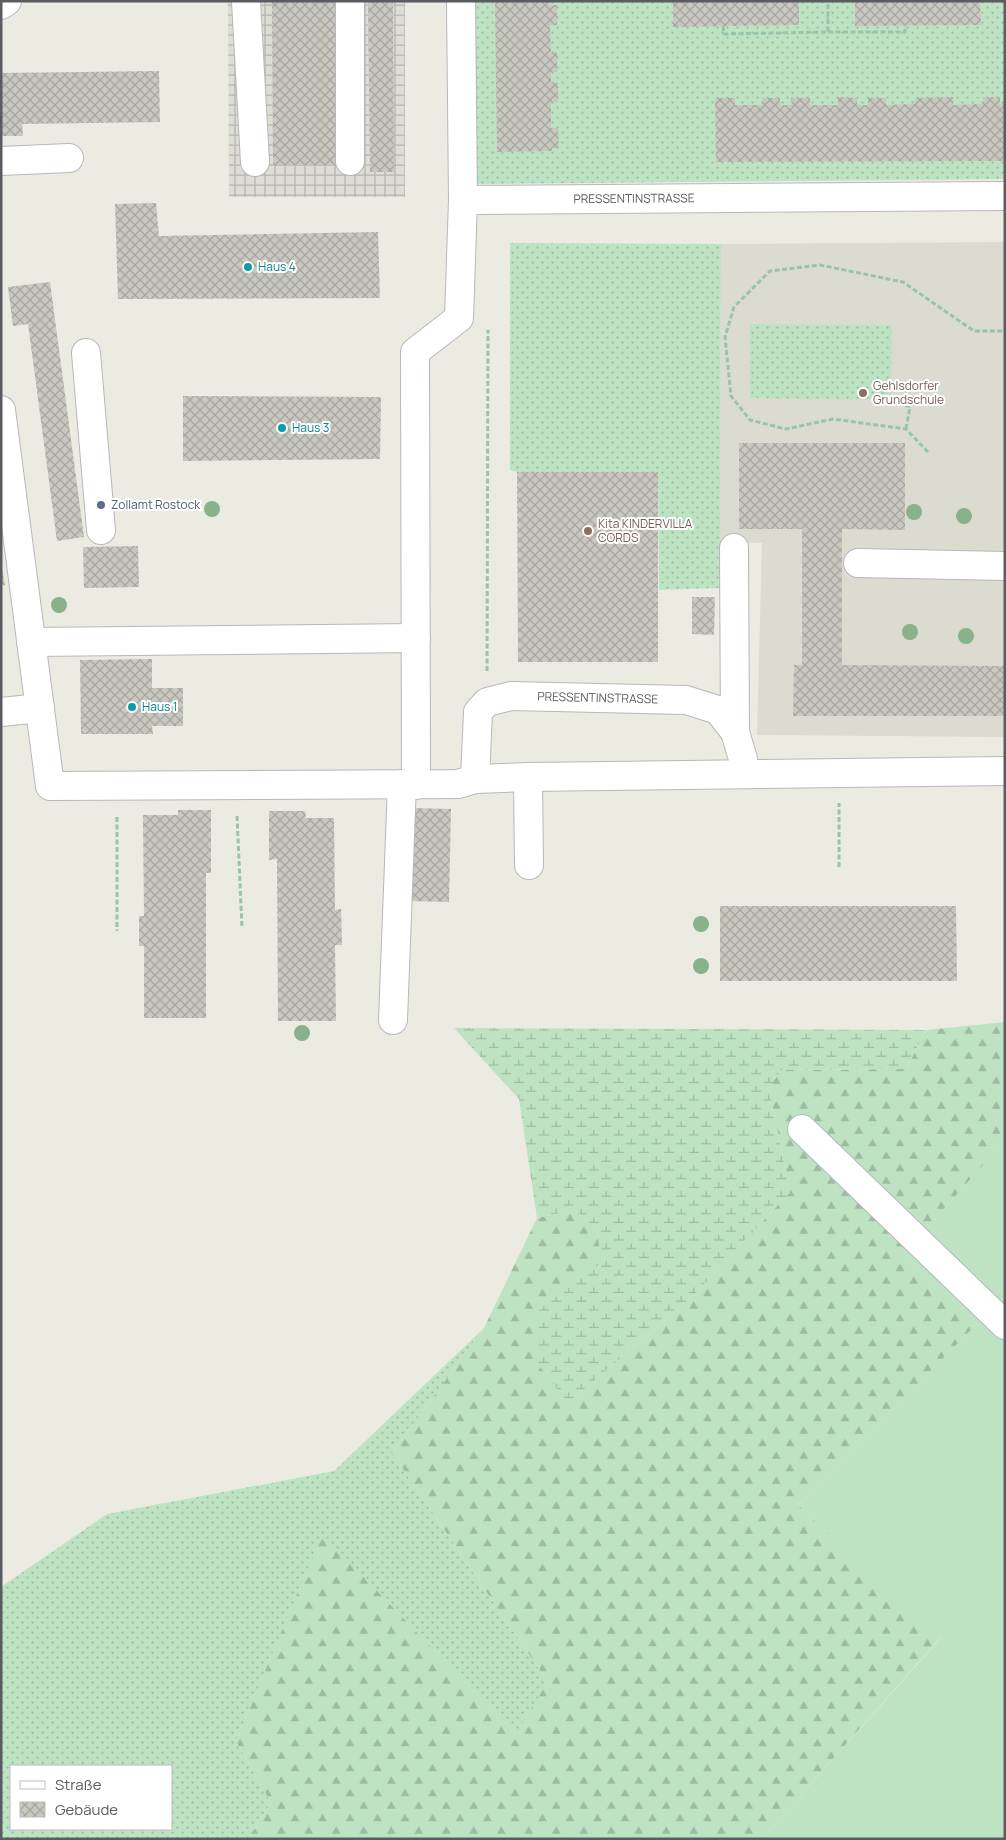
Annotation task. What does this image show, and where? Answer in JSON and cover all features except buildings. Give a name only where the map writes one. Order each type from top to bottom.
[{"type":"street","points":[[1,5],[7,1]]},
{"type":"street","points":[[246,1],[255,162]]},
{"type":"street","points":[[350,1],[350,161]]},
{"type":"street","points":[[393,1020],[409,784],[416,638],[415,352],[459,318],[463,200],[461,1]]},
{"type":"street","points":[[1,161],[69,158]]},
{"type":"street","name":"PRESSENTINSTRASSE","points":[[463,200],[1005,196]]},
{"type":"street","points":[[86,353],[101,530]]},
{"type":"street","points":[[1,410],[4,449],[50,786],[458,784],[475,779],[528,777],[1005,771]]},
{"type":"street","points":[[734,548],[735,732]]},
{"type":"street","points":[[858,563],[1005,566]]},
{"type":"street","points":[[31,642],[416,638]]},
{"type":"street","name":"PRESSENTINSTRASSE","points":[[487,702],[511,696],[686,700],[718,710],[735,732],[743,759],[744,774]]},
{"type":"street","points":[[475,779],[478,712],[487,702]]},
{"type":"street","points":[[1,712],[40,708]]},
{"type":"street","points":[[528,777],[529,865]]},
{"type":"street","points":[[802,1129],[1005,1325]]},
{"type":"path","points":[[828,1],[828,32]]},
{"type":"path","points":[[723,26],[724,34],[905,32],[905,26]]},
{"type":"path","points":[[928,452],[906,428],[833,419],[786,429],[750,420],[731,396],[725,337],[734,307],[770,271],[820,265],[903,282],[974,331],[1005,331]]},
{"type":"path","points":[[487,702],[488,326]]},
{"type":"path","points":[[891,400],[910,407],[906,428]]},
{"type":"path","points":[[839,773],[839,867]]},
{"type":"path","points":[[236,785],[242,928]]},
{"type":"path","points":[[116,786],[118,931]]},
{"type":"shaded area","points":[[228,1],[405,1],[405,197],[229,197]]},
{"type":"shaded area","name":"Gehlsdorfer Grundschule","points":[[1005,242],[1005,737],[757,735],[762,543],[720,542],[721,244]]},
{"type":"green space","points":[[474,1],[1005,1],[1005,179],[472,184]]},
{"type":"green space","points":[[510,243],[721,244],[720,588],[659,590],[658,472],[517,472],[510,470]]},
{"type":"green space","points":[[750,324],[892,325],[891,400],[750,398]]},
{"type":"green space","points":[[1005,1022],[1005,1148],[1001,1145],[904,1254],[977,1324],[798,1505],[940,1638],[762,1839],[248,1839],[271,1803],[236,1741],[322,1534],[515,1734],[548,1682],[392,1453],[484,1328],[537,1218],[574,1210],[597,1229],[602,1263],[539,1311],[568,1403],[691,1298],[790,1192],[769,1088],[781,1070],[906,1069],[926,1030]]},
{"type":"green space","points":[[454,1028],[926,1030],[906,1069],[781,1070],[769,1088],[790,1192],[691,1298],[568,1403],[537,1363],[539,1310],[601,1263],[597,1229],[574,1210],[537,1218],[519,1099]]},
{"type":"green space","points":[[1001,1145],[1005,1148],[1005,1839],[762,1839],[940,1639],[798,1505],[977,1324],[904,1254]]},
{"type":"green space","points":[[484,1328],[392,1453],[548,1682],[516,1735],[322,1535],[236,1741],[271,1803],[248,1839],[1,1839],[1,1587],[107,1514],[334,1471]]},
{"type":"place","name":"Haus 4","points":[[248,267]]},
{"type":"place","name":"Gehlsdorfer Grundschule","points":[[863,393]]},
{"type":"place","name":"Haus 3","points":[[282,428]]},
{"type":"place","name":"Zollamt Rostock","points":[[101,505]]},
{"type":"place","name":"Kita KINDERVILLA CORDS","points":[[588,531]]},
{"type":"place","name":"Haus 1","points":[[132,707]]}]
